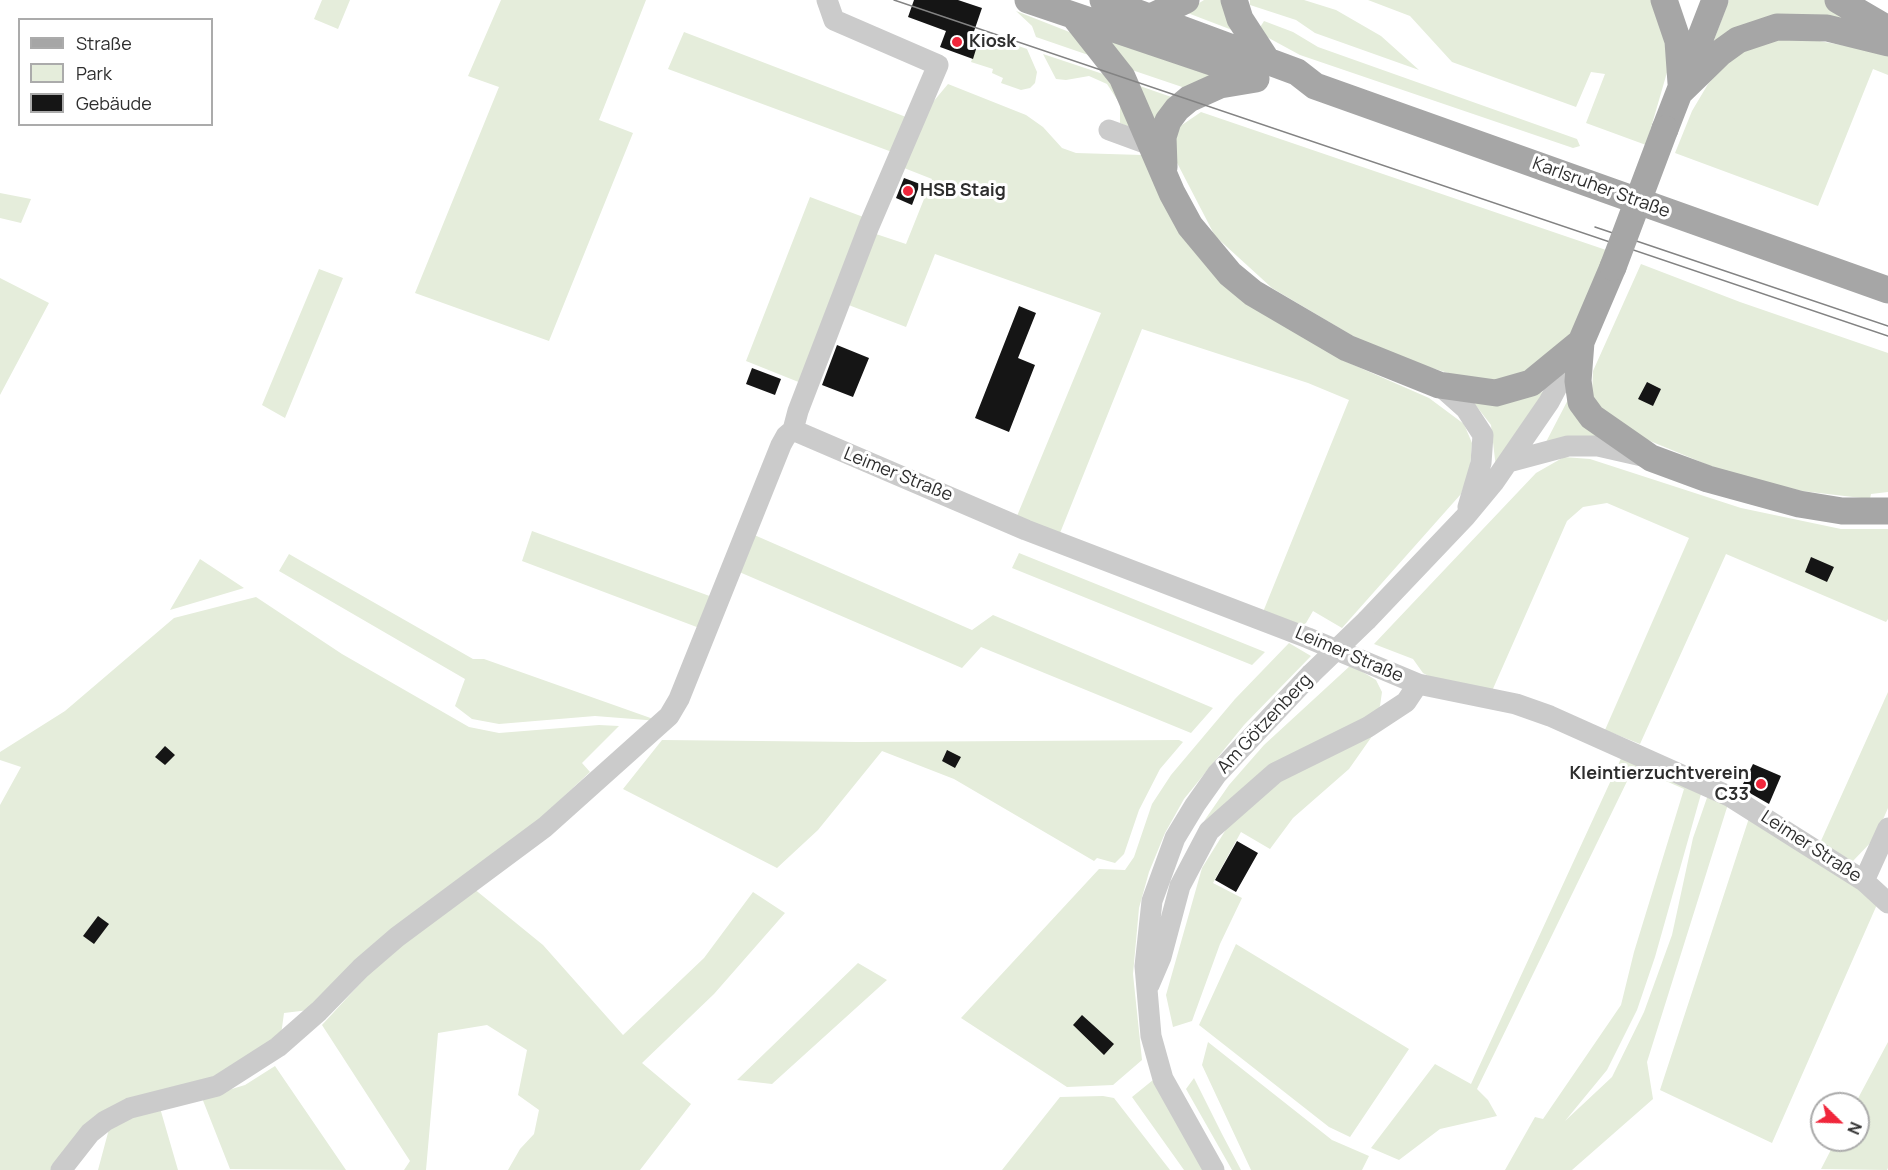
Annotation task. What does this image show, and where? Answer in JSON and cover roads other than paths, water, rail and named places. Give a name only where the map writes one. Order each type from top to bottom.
[{"type":"main road","name":"Karlsruher Straße","points":[[1028,0],[1074,16],[1264,70]]},
{"type":"main road","name":"Karlsruher Straße","points":[[1103,0],[1149,18],[1264,70],[1291,88],[1315,86],[1888,290]]},
{"type":"main road","points":[[1149,18],[1186,0]]},
{"type":"main road","points":[[1166,180],[1162,158],[1163,137],[1168,122],[1177,109],[1188,99],[1264,70],[1240,19],[1234,0]]},
{"type":"main road","points":[[1664,0],[1678,41],[1682,90]]},
{"type":"main road","points":[[1715,0],[1613,267],[1581,342],[1578,381],[1581,402],[1592,417],[1651,458],[1708,479],[1799,504],[1842,511],[1888,511]]},
{"type":"main road","points":[[1838,0],[1888,29]]},
{"type":"main road","points":[[1074,16],[1122,77],[1179,208],[1203,244],[1230,274],[1253,293],[1347,348],[1439,385],[1496,393],[1531,383],[1581,342]]},
{"type":"main road","points":[[1682,90],[1720,53],[1738,40],[1777,27],[1827,28],[1888,42]]},
{"type":"street","points":[[61,1170],[90,1133],[105,1121],[130,1108],[217,1086],[278,1047],[397,937],[536,834],[608,769],[658,728],[679,699],[781,446],[786,436],[794,430],[798,411],[869,226],[938,65],[829,13],[811,0]]},
{"type":"street","points":[[1115,133],[1150,145]]},
{"type":"street","name":"Am Götzenberg","points":[[1214,1170],[1163,1079],[1151,1036],[1146,994],[1147,932],[1152,901],[1175,838],[1217,774],[1465,517],[1508,462],[1549,402],[1581,342]]},
{"type":"street","points":[[1439,385],[1466,409],[1483,435],[1481,463],[1465,517]]},
{"type":"street","name":"Leimer Straße","points":[[794,430],[1026,530],[1308,638],[1412,693],[1516,704],[1550,716],[1731,797],[1864,880],[1888,903]]},
{"type":"street","points":[[1508,462],[1568,446],[1598,446],[1651,458]]},
{"type":"street","points":[[1146,994],[1161,957],[1180,886],[1209,831],[1275,772],[1368,727],[1412,693]]},
{"type":"street","points":[[1864,880],[1888,828]]},
{"type":"tram line","points":[[894,0],[1888,336]]},
{"type":"tram line","points":[[1595,227],[1888,326]]},
{"type":"place","name":"Kiosk","points":[[957,42]]},
{"type":"place","name":"HSB Staig","points":[[908,191]]},
{"type":"place","name":"Kleintierzuchtverein C33","points":[[1761,784]]}]
